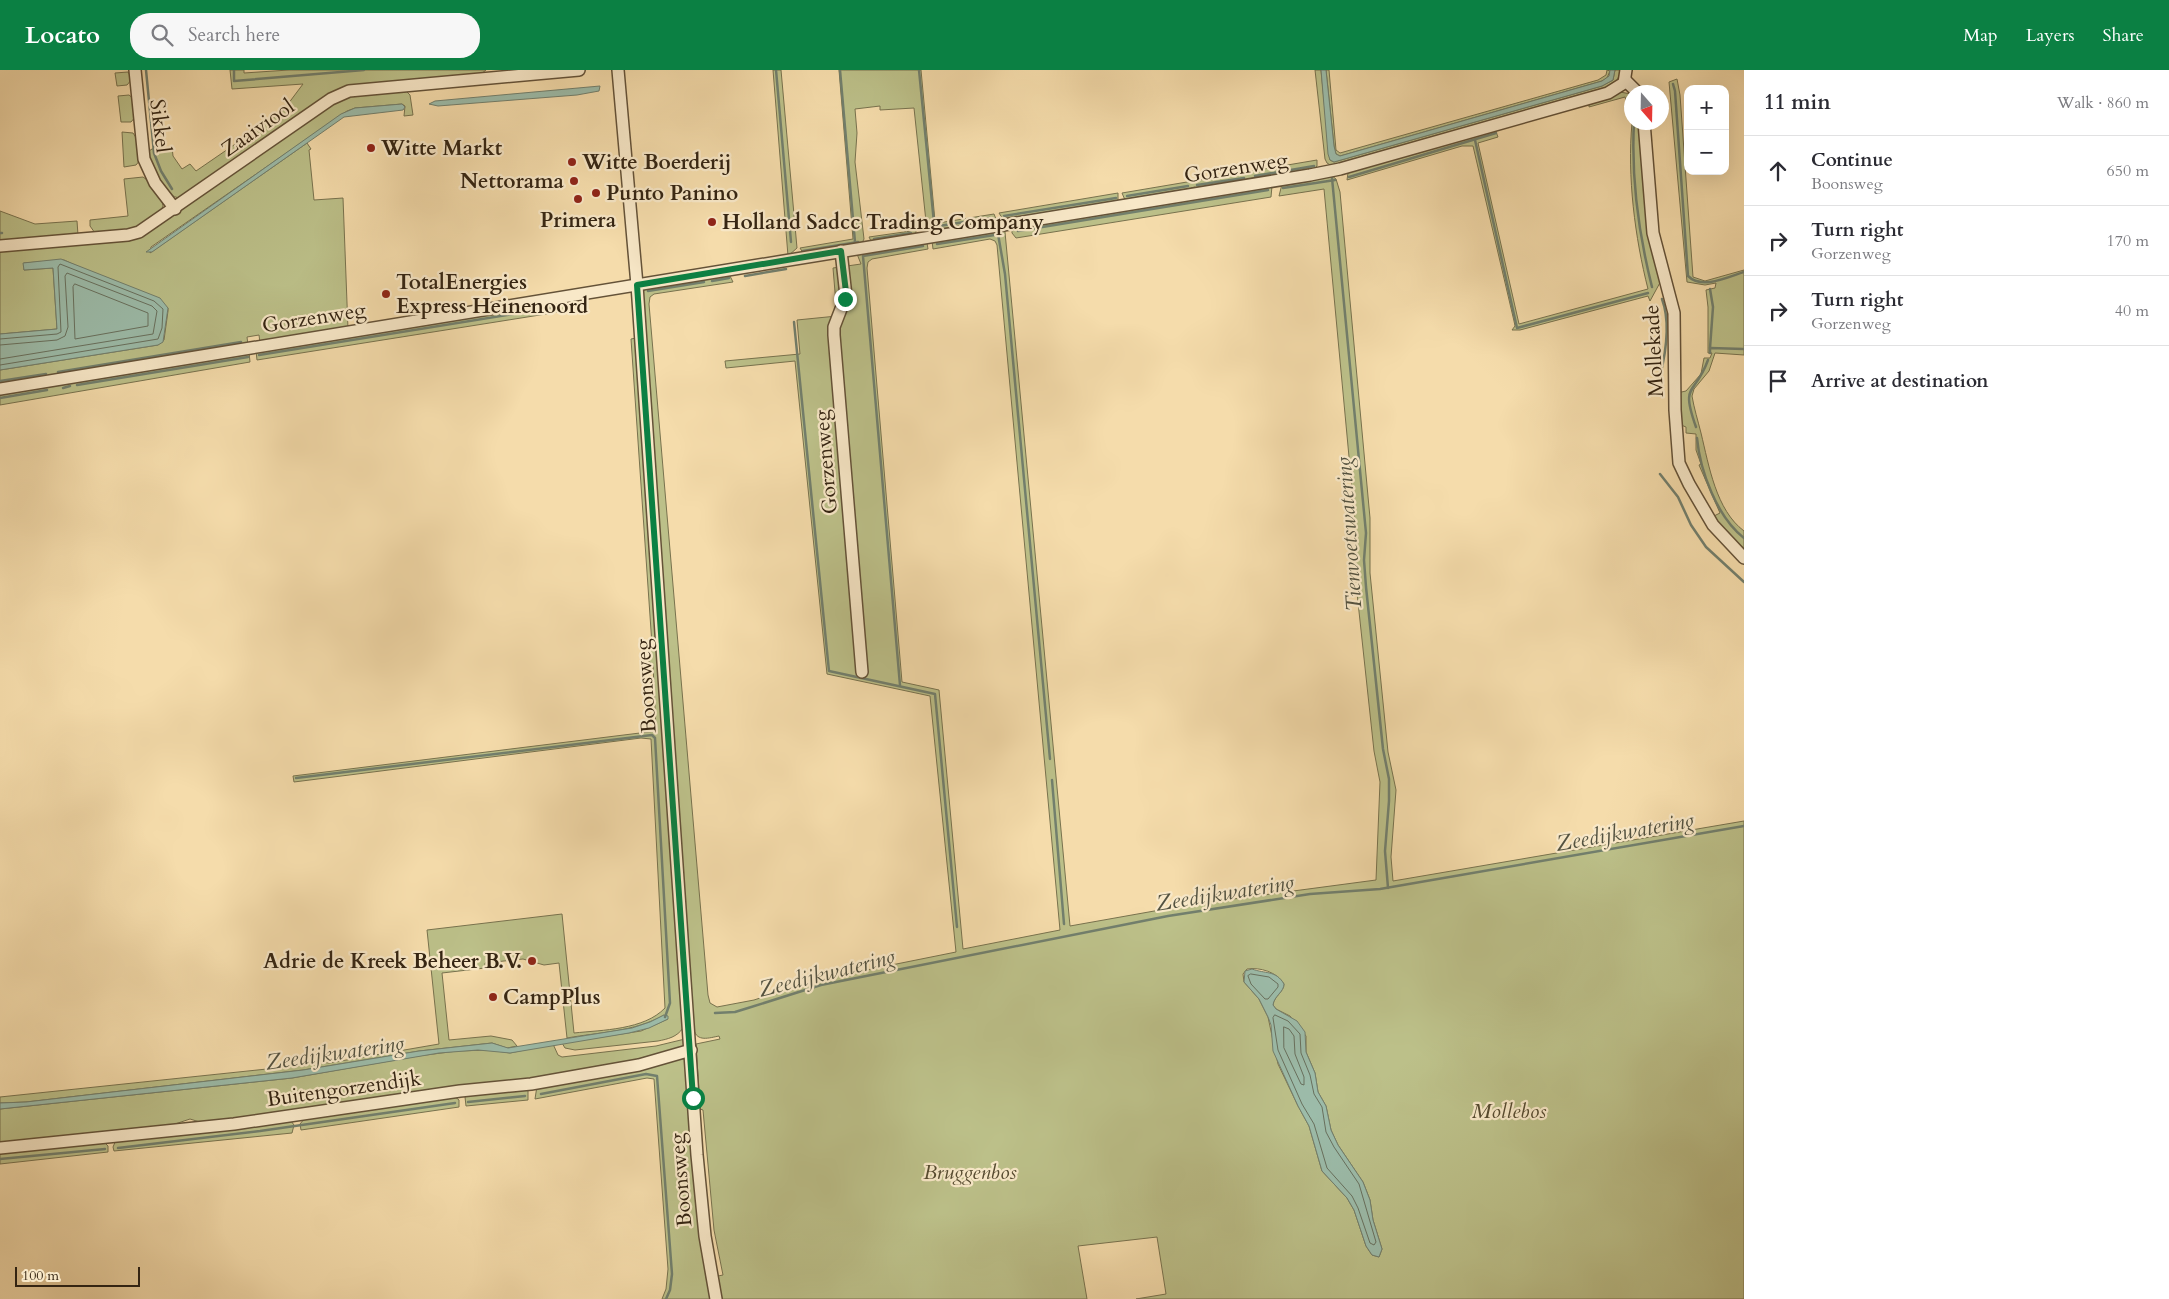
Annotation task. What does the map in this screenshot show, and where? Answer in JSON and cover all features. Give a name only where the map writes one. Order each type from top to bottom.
[{"type":"street","name":"Sikkel","points":[[135,70],[144,159],[155,183],[175,209]]},
{"type":"street","name":"Zaaiviool","points":[[0,246],[128,235],[145,229],[332,99],[345,92],[359,89],[579,70]]},
{"type":"street","name":"Boonsweg","points":[[618,70],[637,285],[700,1194],[707,1253],[716,1299]]},
{"type":"street","name":"Gorzenweg","points":[[0,389],[1340,169],[1608,93],[1622,86],[1626,75]]},
{"type":"street","name":"Mollekade","points":[[1645,130],[1653,233],[1674,314],[1675,410],[1679,463],[1713,525],[1744,558]]},
{"type":"street","name":"Gorzenweg","points":[[841,251],[846,296],[834,327],[834,336],[862,672]]},
{"type":"street","name":"Buitengorzendijk","points":[[0,1148],[234,1124],[460,1091],[531,1084],[639,1065],[691,1050]]},
{"type":"green space","points":[[230,70],[244,70],[244,73],[289,70],[486,70],[481,74],[360,84],[181,198],[174,197],[163,187],[154,173],[149,158],[149,151],[172,147],[173,156],[182,169],[190,164],[196,171],[282,112],[303,84],[232,89]]},
{"type":"green space","points":[[773,70],[781,70],[797,248],[788,256]]},
{"type":"green space","points":[[839,70],[921,70],[935,221],[938,223],[994,214],[996,219],[994,222],[929,233],[927,231],[914,108],[880,110],[880,106],[855,109],[857,133],[855,162],[864,239],[862,243],[803,253],[800,248],[853,239]]},
{"type":"green space","points":[[1315,70],[1321,70],[1330,160],[1334,162],[1602,86],[1613,80],[1615,70],[1622,70],[1614,86],[1332,166],[1325,159]]},
{"type":"green space","points":[[1326,70],[1329,70],[1336,150],[1340,153],[1598,80],[1606,75],[1607,70],[1610,71],[1607,78],[1602,81],[1340,156],[1336,154],[1334,146]]},
{"type":"green space","points":[[128,72],[132,79],[127,85],[117,86],[115,73]]},
{"type":"green space","points":[[1677,79],[1680,95],[1684,175],[1686,175],[1693,277],[1705,281],[1744,270],[1744,355],[1715,353],[1709,371],[1694,389],[1692,396],[1715,487],[1734,522],[1744,531],[1744,555],[1712,517],[1720,513],[1699,465],[1701,464],[1696,450],[1696,434],[1686,433],[1686,427],[1681,425],[1677,393],[1686,391],[1701,374],[1704,358],[1710,358],[1712,353],[1708,353],[1706,290],[1715,288],[1716,283],[1705,285],[1687,282],[1669,82]]},
{"type":"green space","points":[[405,90],[410,95],[413,115],[404,116],[405,106],[402,104],[355,108],[347,111],[151,247],[150,253],[307,143],[311,149],[309,150],[314,200],[343,198],[348,329],[260,343],[259,335],[247,337],[248,345],[0,385],[0,370],[158,345],[164,340],[168,308],[64,260],[24,263],[24,270],[53,268],[57,329],[0,334],[0,250],[142,236],[337,101],[348,96]]},
{"type":"green space","points":[[1620,92],[1624,93],[1624,97],[1589,107],[1589,102]]},
{"type":"green space","points":[[129,95],[134,99],[136,116],[131,122],[121,122],[118,96]]},
{"type":"green space","points":[[1495,129],[1498,137],[1478,143],[1519,324],[1648,289],[1639,249],[1633,207],[1632,130],[1642,130],[1662,279],[1650,301],[1648,296],[1520,330],[1512,330],[1515,326],[1514,321],[1473,146],[1462,146],[1347,180],[1348,173]]},
{"type":"green space","points":[[122,132],[133,133],[137,139],[140,160],[136,165],[124,167]]},
{"type":"green space","points":[[1317,160],[1315,169],[1255,180],[1253,178],[1248,181],[1196,190],[1195,187],[1191,188],[1190,191],[1125,200],[1122,193]]},
{"type":"green space","points":[[1331,175],[1336,179],[1340,192],[1370,518],[1370,573],[1388,752],[1396,790],[1391,857],[1393,881],[1744,821],[1744,1299],[1136,1299],[1166,1294],[1157,1237],[1078,1246],[1087,1299],[722,1299],[718,1276],[723,1275],[714,1230],[703,1110],[700,1109],[696,1044],[720,1039],[719,1036],[701,1038],[694,1030],[643,292],[645,289],[729,274],[733,282],[654,294],[650,297],[649,304],[708,995],[710,1003],[717,1007],[754,1000],[812,981],[956,952],[930,696],[827,674],[795,361],[726,368],[725,361],[800,354],[797,320],[837,316],[833,268],[861,264],[857,254],[927,243],[928,249],[872,259],[868,262],[867,268],[902,682],[939,690],[963,949],[1060,930],[997,245],[995,241],[990,239],[933,249],[932,241],[1005,230],[1070,926],[1188,905],[1376,880],[1380,782],[1374,751],[1357,593],[1354,553],[1355,521],[1324,189],[1279,196],[1282,184]],"holes":[[[1247,969],[1273,973],[1284,984],[1273,1005],[1276,1009],[1290,1016],[1306,1036],[1306,1052],[1315,1073],[1318,1092],[1326,1106],[1331,1130],[1338,1145],[1363,1182],[1370,1200],[1373,1220],[1382,1249],[1379,1257],[1372,1255],[1366,1246],[1354,1210],[1347,1198],[1322,1171],[1309,1126],[1278,1064],[1268,1017],[1259,999],[1244,982],[1243,974]]]},
{"type":"green space","points":[[143,177],[150,182],[162,200],[163,206],[160,213],[132,230],[95,233],[90,226],[90,220],[128,216],[124,179]]},
{"type":"green space","points":[[1272,186],[1271,197],[1016,238],[1012,233],[1012,229]]},
{"type":"green space","points":[[1118,193],[1118,202],[1004,221],[999,213]]},
{"type":"green space","points":[[0,211],[35,224],[77,221],[78,235],[0,242]]},
{"type":"green space","points":[[911,228],[917,228],[915,235],[871,241],[869,237],[911,231]]},
{"type":"green space","points":[[563,301],[565,311],[257,360],[256,351]]},
{"type":"green space","points":[[636,338],[683,1028],[681,1031],[672,1037],[658,1041],[575,1050],[565,1048],[562,1043],[641,1031],[668,1019],[664,1015],[653,1021],[617,1031],[567,1038],[559,963],[544,965],[523,959],[485,963],[485,968],[442,973],[449,1040],[491,1036],[512,1040],[517,1046],[507,1048],[492,1043],[419,1051],[303,1070],[26,1102],[0,1103],[0,1097],[305,1065],[312,1061],[329,1063],[439,1044],[427,930],[562,914],[574,1033],[610,1030],[634,1025],[646,1021],[665,1008],[651,739],[641,738],[294,782],[293,776],[656,731],[653,665],[646,659],[645,646],[652,645],[631,339]]},
{"type":"green space","points":[[249,352],[250,362],[0,405],[0,392]]},
{"type":"green space","points":[[685,1039],[685,1044],[679,1050],[591,1071],[203,1123],[190,1119],[166,1127],[0,1145],[0,1109],[292,1078],[457,1051],[490,1050],[510,1053],[553,1044],[558,1055],[562,1057],[656,1046]]},
{"type":"green space","points":[[681,1058],[685,1060],[701,1236],[706,1277],[712,1299],[662,1299],[666,1289],[668,1269],[654,1079],[647,1078],[535,1099],[537,1086]]},
{"type":"green space","points":[[528,1087],[528,1100],[466,1106],[465,1097],[467,1094]]},
{"type":"green space","points":[[454,1096],[459,1100],[459,1107],[301,1130],[300,1124],[305,1118]]},
{"type":"green space","points":[[291,1121],[294,1125],[292,1133],[114,1151],[113,1147],[116,1140]]},
{"type":"green space","points":[[104,1142],[108,1146],[108,1152],[0,1164],[0,1151]]},
{"type":"water","points":[[1321,70],[1326,70],[1334,146],[1336,154],[1340,156],[1602,81],[1609,76],[1610,70],[1615,70],[1613,80],[1602,86],[1334,162],[1330,160],[1328,154]]},
{"type":"water","points":[[600,86],[599,91],[577,95],[438,106],[429,104],[435,101]]},
{"type":"water","points":[[402,104],[405,107],[403,110],[344,117],[152,252],[146,252],[341,114],[355,108]]},
{"type":"water","points":[[61,259],[160,298],[168,308],[163,342],[158,345],[0,370],[0,334],[57,329],[53,268],[24,270],[23,263]]},
{"type":"water","points":[[1252,969],[1274,974],[1284,984],[1273,1005],[1276,1009],[1297,1021],[1305,1032],[1306,1052],[1315,1073],[1318,1092],[1326,1106],[1331,1130],[1338,1145],[1363,1182],[1370,1200],[1373,1220],[1382,1249],[1379,1257],[1372,1255],[1366,1246],[1354,1210],[1347,1198],[1322,1171],[1309,1126],[1273,1051],[1271,1025],[1268,1017],[1259,999],[1244,982],[1245,971]]},
{"type":"water","points":[[664,1015],[668,1016],[668,1019],[649,1028],[629,1033],[510,1053],[478,1050],[439,1053],[292,1078],[0,1109],[0,1103],[26,1102],[303,1070],[419,1051],[492,1043],[508,1048],[632,1028]]},
{"type":"waterway","points":[[146,70],[154,153],[161,171],[172,189]]},
{"type":"waterway","points":[[234,70],[234,81],[364,70]]},
{"type":"waterway","points":[[776,70],[791,242]]},
{"type":"waterway","points":[[840,70],[855,242]]},
{"type":"waterway","points":[[919,70],[934,223],[939,226],[990,218]]},
{"type":"waterway","points":[[1673,84],[1688,276],[1700,282],[1708,282],[1744,272]]},
{"type":"waterway","points":[[1634,130],[1637,206],[1643,247],[1652,287]]},
{"type":"waterway","points":[[1349,177],[1496,133]]},
{"type":"waterway","points":[[1475,140],[1517,328],[1648,293]]},
{"type":"waterway","points":[[1255,176],[1314,166]]},
{"type":"waterway","points":[[1197,185],[1244,178]]},
{"type":"waterway","name":"Tienvoetswatering","points":[[1332,178],[1366,533],[1364,560],[1366,587],[1383,749],[1389,779],[1385,851],[1388,888]]},
{"type":"waterway","points":[[1283,188],[1335,180]]},
{"type":"waterway","points":[[1127,196],[1188,186]]},
{"type":"waterway","points":[[1018,231],[1268,190]]},
{"type":"waterway","points":[[1004,216],[1116,198]]},
{"type":"waterway","points":[[874,239],[911,233]]},
{"type":"waterway","points":[[998,234],[1005,274],[1050,759]]},
{"type":"waterway","points":[[937,244],[1001,234]]},
{"type":"waterway","points":[[803,251],[858,242]]},
{"type":"waterway","points":[[900,685],[863,256],[923,246]]},
{"type":"waterway","points":[[745,276],[786,269]]},
{"type":"waterway","points":[[712,281],[729,278]]},
{"type":"waterway","points":[[648,291],[704,282]]},
{"type":"waterway","points":[[1710,289],[1713,307],[1710,348]]},
{"type":"waterway","points":[[1660,376],[1666,347],[1667,328],[1662,299]]},
{"type":"waterway","points":[[259,355],[556,307]]},
{"type":"waterway","points":[[794,322],[829,671],[935,694],[957,927]]},
{"type":"waterway","points":[[58,372],[241,342]]},
{"type":"waterway","points":[[1710,353],[1710,348],[1744,349]]},
{"type":"waterway","points":[[77,385],[248,357]]},
{"type":"waterway","points":[[1696,427],[1691,413],[1689,396],[1708,360]]},
{"type":"waterway","points":[[0,381],[46,374]]},
{"type":"waterway","points":[[63,388],[70,386]]},
{"type":"waterway","points":[[0,398],[47,390]]},
{"type":"waterway","points":[[1697,438],[1706,479],[1718,506],[1734,529],[1744,538]]},
{"type":"waterway","points":[[1660,474],[1678,497],[1691,525],[1706,547],[1744,582]]},
{"type":"waterway","points":[[296,778],[652,735],[655,738],[670,1003],[665,1017]]},
{"type":"waterway","points":[[1052,780],[1064,924]]},
{"type":"waterway","name":"Zeedijkwatering","points":[[715,1013],[735,1012],[821,985],[1168,916],[1310,894],[1380,889],[1744,826]]},
{"type":"waterway","points":[[541,1094],[646,1074],[657,1076],[672,1274],[670,1290],[666,1299]]},
{"type":"waterway","points":[[468,1102],[525,1096]]},
{"type":"waterway","points":[[118,1148],[260,1131],[455,1103]]},
{"type":"waterway","points":[[0,1159],[105,1149]]},
{"type":"place","name":"Witte Markt","points":[[371,148]]},
{"type":"place","name":"Witte Boerderij","points":[[572,162]]},
{"type":"place","name":"Nettorama","points":[[574,181]]},
{"type":"place","name":"Punto Panino","points":[[596,193]]},
{"type":"place","name":"Primera","points":[[578,199]]},
{"type":"place","name":"Holland Sadcc Trading Company","points":[[712,222]]},
{"type":"place","name":"TotalEnergies Express Heinenoord","points":[[386,294]]},
{"type":"place","name":"Adrie de Kreek Beheer B.V.","points":[[532,961]]},
{"type":"place","name":"CampPlus","points":[[493,997]]},
{"type":"route","points":[[693,1098],[637,285],[841,251],[846,292],[845,299]]},
{"type":"park label","name":"Mollebos","points":[[1509,1111]]},
{"type":"park label","name":"Bruggenbos","points":[[970,1172]]}]
